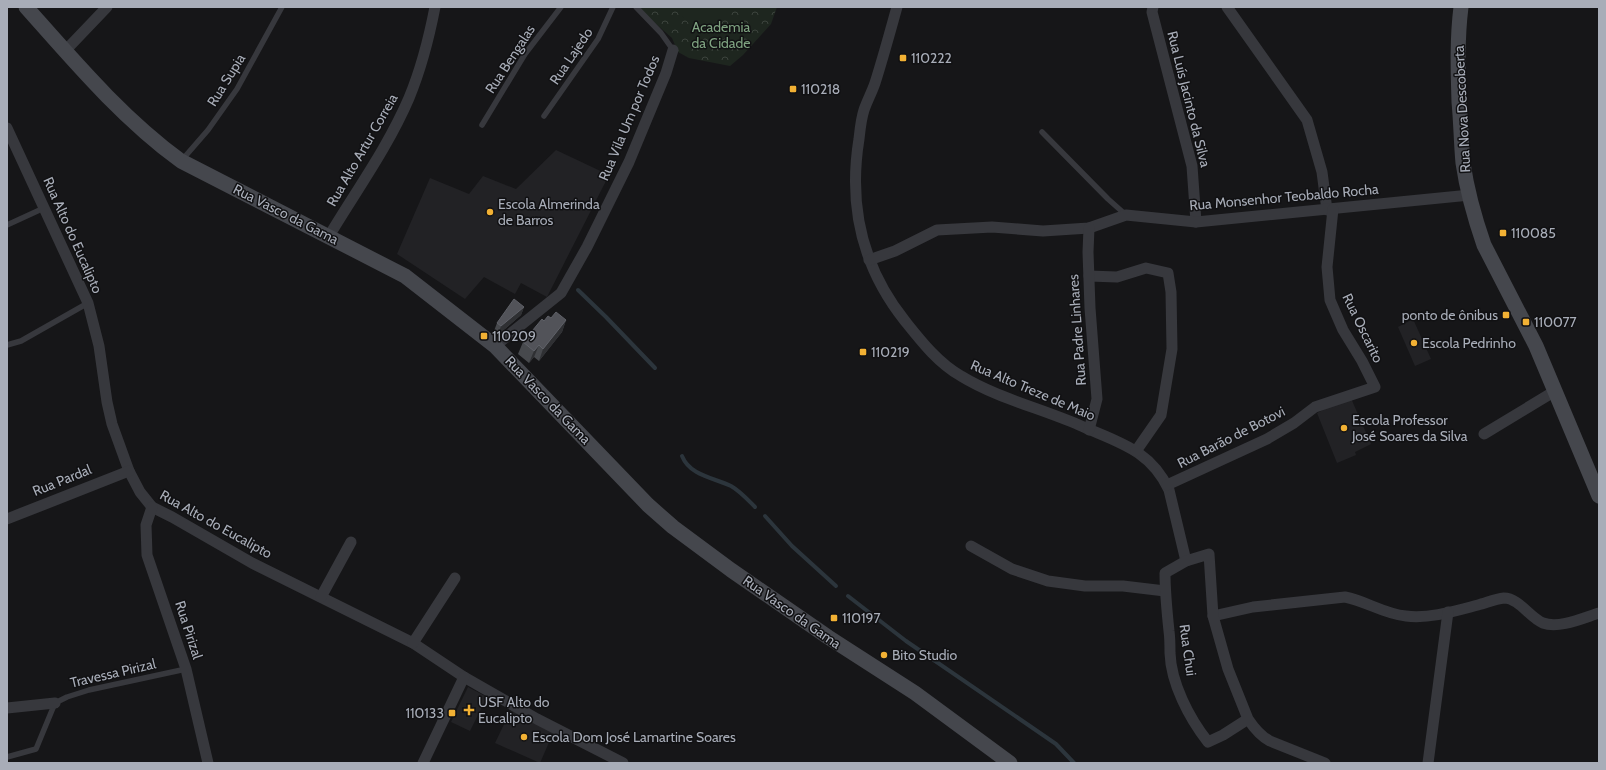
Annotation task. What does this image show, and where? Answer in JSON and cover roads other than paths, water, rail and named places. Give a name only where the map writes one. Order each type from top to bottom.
[{"type":"main road","name":"Rua Vasco da Gama","points":[[26,7],[65,51],[150,137],[181,161],[405,276],[495,346],[648,505],[673,527],[828,637],[915,693],[1010,763]]},
{"type":"main road","name":"Rua Nova Descoberta","points":[[1461,7],[1458,33],[1458,82],[1463,164],[1484,246],[1536,346],[1599,496]]},
{"type":"street","points":[[65,51],[107,7]]},
{"type":"street","name":"Rua Alto Artur Correia","points":[[329,236],[371,169],[408,99],[426,48],[435,7]]},
{"type":"street","name":"Rua Alto Treze de Maio","points":[[897,7],[874,85],[863,111],[855,165],[858,221],[869,260],[885,292],[896,310],[920,340],[959,376],[1089,430],[1136,451],[1150,461],[1167,485],[1186,561]]},
{"type":"street","name":"Rua Luís Jacinto da Silva","points":[[1153,7],[1152,12],[1192,166],[1196,222]]},
{"type":"street","name":"Rua Oscarito","points":[[1227,7],[1307,120],[1322,172],[1330,209],[1327,267],[1330,300],[1375,387]]},
{"type":"street","name":"Rua Vila Um por Todos","points":[[495,346],[561,293],[587,247],[629,162],[666,73],[673,50]]},
{"type":"street","name":"Rua Alto do Eucalipto","points":[[7,128],[88,303],[99,346],[107,402],[112,424],[129,471],[140,492],[152,507],[252,563],[380,625],[413,643],[464,677],[537,719],[623,763]]},
{"type":"street","name":"Rua Monsenhor Teobaldo Rocha","points":[[869,260],[895,251],[937,230],[992,226],[1043,231],[1089,228],[1126,215],[1196,222],[1470,195]]},
{"type":"street","name":"Rua Padre Linhares","points":[[1089,228],[1089,276],[1097,399],[1089,430]]},
{"type":"street","points":[[1089,276],[1117,277],[1146,268],[1168,273],[1171,292],[1172,349],[1161,415],[1136,451]]},
{"type":"street","name":"Rua Barão de Botovi","points":[[1167,485],[1267,439],[1294,423],[1315,407],[1375,387]]},
{"type":"street","points":[[1484,434],[1555,390]]},
{"type":"street","name":"Rua Pardal","points":[[7,519],[129,471]]},
{"type":"street","name":"Rua Pirizal","points":[[152,507],[146,525],[147,554],[186,669],[208,763]]},
{"type":"street","points":[[321,597],[351,542]]},
{"type":"street","points":[[971,546],[1012,569],[1048,581],[1085,586],[1123,586],[1165,591]]},
{"type":"street","name":"Rua Chui","points":[[1213,616],[1209,554],[1186,561],[1165,573],[1170,653],[1174,676],[1195,724],[1208,742],[1223,735],[1248,719]]},
{"type":"street","points":[[413,643],[455,578]]},
{"type":"street","points":[[1324,763],[1263,738],[1248,719],[1228,669],[1213,616],[1253,608],[1345,597],[1357,599],[1390,613],[1418,617],[1448,612],[1505,598],[1514,602],[1536,619],[1547,624],[1559,624],[1599,613]]},
{"type":"street","points":[[1428,763],[1448,612]]},
{"type":"street","points":[[424,763],[464,677]]},
{"type":"street","points":[[7,708],[55,703]]},
{"type":"lane","name":"Rua Supia","points":[[181,161],[208,130],[237,89],[282,7]]},
{"type":"lane","name":"Rua Bengalas","points":[[482,125],[525,54],[561,7]]},
{"type":"lane","name":"Rua Lajedo","points":[[544,116],[598,39],[614,7]]},
{"type":"lane","points":[[636,7],[661,33],[673,50]]},
{"type":"lane","points":[[1042,132],[1108,199],[1126,215]]},
{"type":"lane","points":[[7,225],[44,208]]},
{"type":"lane","points":[[7,345],[21,341],[88,303]]},
{"type":"lane","name":"Travessa Pirizal","points":[[55,703],[67,697],[89,690],[186,669]]},
{"type":"lane","points":[[7,757],[36,749],[55,703]]},
{"type":"waterway","points":[[578,290],[655,368]]},
{"type":"waterway","points":[[682,456],[691,468],[704,476],[731,486],[741,493],[755,507]]},
{"type":"waterway","points":[[765,516],[792,546],[836,586]]},
{"type":"waterway","points":[[848,596],[906,641],[1056,744],[1074,763]]},
{"type":"place","name":"110222","points":[[903,58]]},
{"type":"place","name":"110218","points":[[793,89]]},
{"type":"place","name":"Escola Almerinda de Barros","points":[[490,212]]},
{"type":"place","name":"110085","points":[[1503,233]]},
{"type":"place","name":"ponto de ônibus","points":[[1506,315]]},
{"type":"place","name":"110077","points":[[1526,322]]},
{"type":"place","name":"110209","points":[[484,336]]},
{"type":"place","name":"Escola Pedrinho","points":[[1414,343]]},
{"type":"place","name":"110219","points":[[863,352]]},
{"type":"place","name":"Escola Professor José Soares da Silva","points":[[1344,428]]},
{"type":"place","name":"110197","points":[[834,618]]},
{"type":"place","name":"Bito Studio","points":[[884,655]]},
{"type":"place","name":"USF Alto do Eucalipto","points":[[469,710]]},
{"type":"place","name":"110133","points":[[452,713]]},
{"type":"place","name":"Escola Dom José Lamartine Soares","points":[[524,737]]},
{"type":"park label","name":"Academia da Cidade","points":[[721,36]]}]
